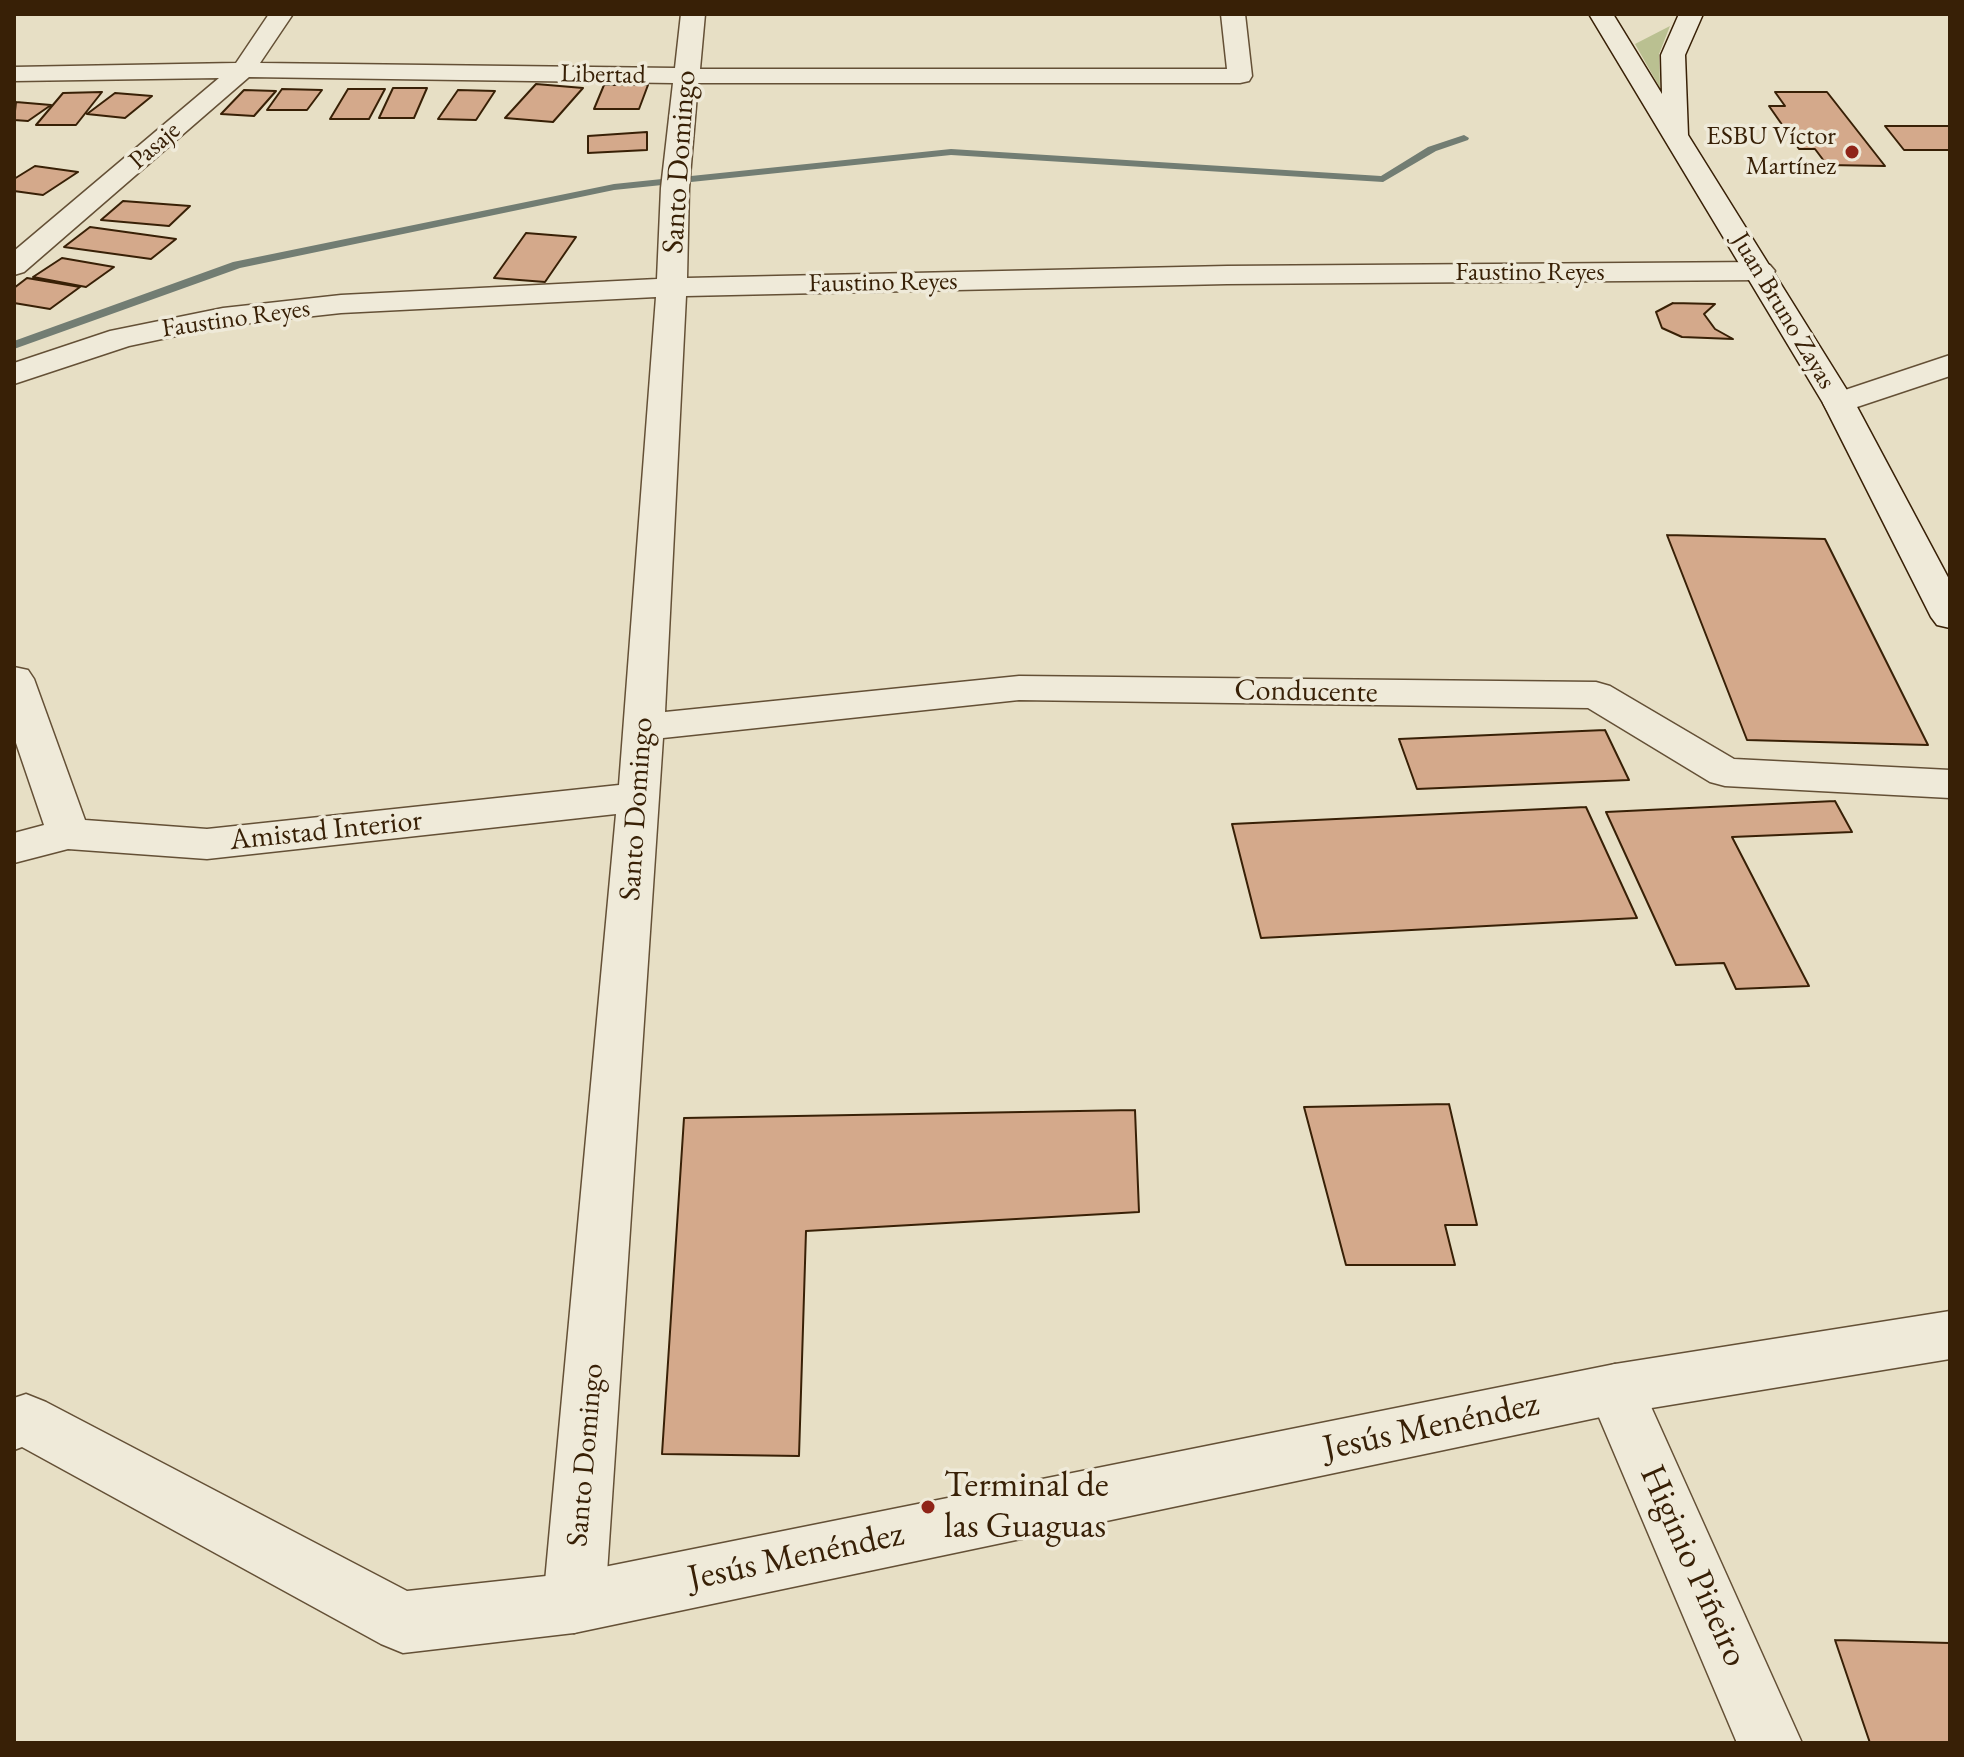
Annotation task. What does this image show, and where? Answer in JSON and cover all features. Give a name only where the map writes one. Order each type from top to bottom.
[{"type":"street","name":"Pasaje","points":[[14,266],[243,70],[281,14]]},
{"type":"street","name":"Santo Domingo","points":[[574,1603],[639,797],[676,181],[693,14]]},
{"type":"street","name":"Libertad","points":[[14,74],[243,70],[685,76],[1240,76],[1233,14]]},
{"type":"street","name":"Juan Bruno Zayas","points":[[1601,14],[1631,36],[1678,139],[1839,403],[1950,617]]},
{"type":"street","points":[[1678,139],[1673,55],[1681,17]]},
{"type":"street","name":"Faustino Reyes","points":[[14,374],[121,338],[223,317],[341,304],[672,287],[1227,275],[1760,271]]},
{"type":"street","points":[[1839,403],[1950,365]]},
{"type":"street","points":[[14,679],[68,834]]},
{"type":"street","name":"Conducente","points":[[642,727],[1019,688],[1596,695],[1725,772],[1950,784]]},
{"type":"street","name":"Amistad Interior","points":[[14,848],[68,834],[207,844],[639,797]]},
{"type":"street","name":"Jesús Menéndez","points":[[14,1424],[26,1420],[403,1622],[574,1603],[1615,1389],[1950,1335]]},
{"type":"street","name":"Higinio Piñeiro","points":[[1615,1389],[1770,1743]]},
{"type":"green space","points":[[1670,26],[1659,54],[1660,88],[1635,44]]},
{"type":"building","points":[[536,84],[583,88],[553,122],[505,118]]},
{"type":"building","points":[[604,85],[648,85],[639,109],[594,109]]},
{"type":"building","points":[[393,88],[427,88],[414,118],[379,118]]},
{"type":"building","points":[[282,89],[322,90],[307,110],[267,110]]},
{"type":"building","points":[[348,89],[385,89],[369,119],[330,119]]},
{"type":"building","points":[[244,90],[276,91],[254,116],[221,114]]},
{"type":"building","points":[[458,90],[495,91],[476,120],[438,119]]},
{"type":"building","points":[[102,92],[76,125],[36,125],[63,93]]},
{"type":"building","points":[[1775,92],[1827,92],[1885,166],[1827,165],[1815,149],[1799,149],[1769,106],[1785,106]]},
{"type":"building","points":[[115,93],[152,96],[125,118],[87,114]]},
{"type":"building","points":[[16,102],[51,105],[28,121],[14,120]]},
{"type":"building","points":[[1885,126],[1950,126],[1950,150],[1904,150]]},
{"type":"building","points":[[647,132],[647,150],[588,153],[588,136]]},
{"type":"building","points":[[35,166],[78,172],[43,195],[14,191],[14,179]]},
{"type":"building","points":[[123,201],[190,206],[169,226],[101,220]]},
{"type":"building","points":[[90,227],[176,239],[151,259],[64,247]]},
{"type":"building","points":[[526,233],[576,237],[545,282],[494,278]]},
{"type":"building","points":[[62,258],[114,267],[86,287],[33,277]]},
{"type":"building","points":[[27,278],[80,287],[50,309],[14,303],[14,288]]},
{"type":"building","points":[[1673,303],[1715,304],[1704,314],[1715,329],[1733,339],[1682,337],[1662,328],[1656,312]]},
{"type":"building","points":[[1667,535],[1825,539],[1928,745],[1747,740]]},
{"type":"building","points":[[1605,730],[1629,780],[1417,789],[1399,739]]},
{"type":"building","points":[[1835,801],[1852,832],[1732,837],[1809,986],[1736,989],[1724,963],[1676,965],[1606,812]]},
{"type":"building","points":[[1586,807],[1637,918],[1261,938],[1232,824]]},
{"type":"building","points":[[1449,1104],[1477,1225],[1445,1225],[1455,1265],[1346,1265],[1304,1107]]},
{"type":"building","points":[[1135,1110],[1139,1212],[806,1231],[799,1456],[662,1454],[684,1118]]},
{"type":"building","points":[[1835,1640],[1950,1643],[1950,1743],[1870,1743]]},
{"type":"waterway","points":[[14,345],[237,265],[614,187],[951,152],[1383,179],[1432,149],[1464,138]]},
{"type":"place","name":"ESBU Víctor Martínez","points":[[1852,152]]},
{"type":"place","name":"Terminal de las Guaguas","points":[[928,1507]]}]
